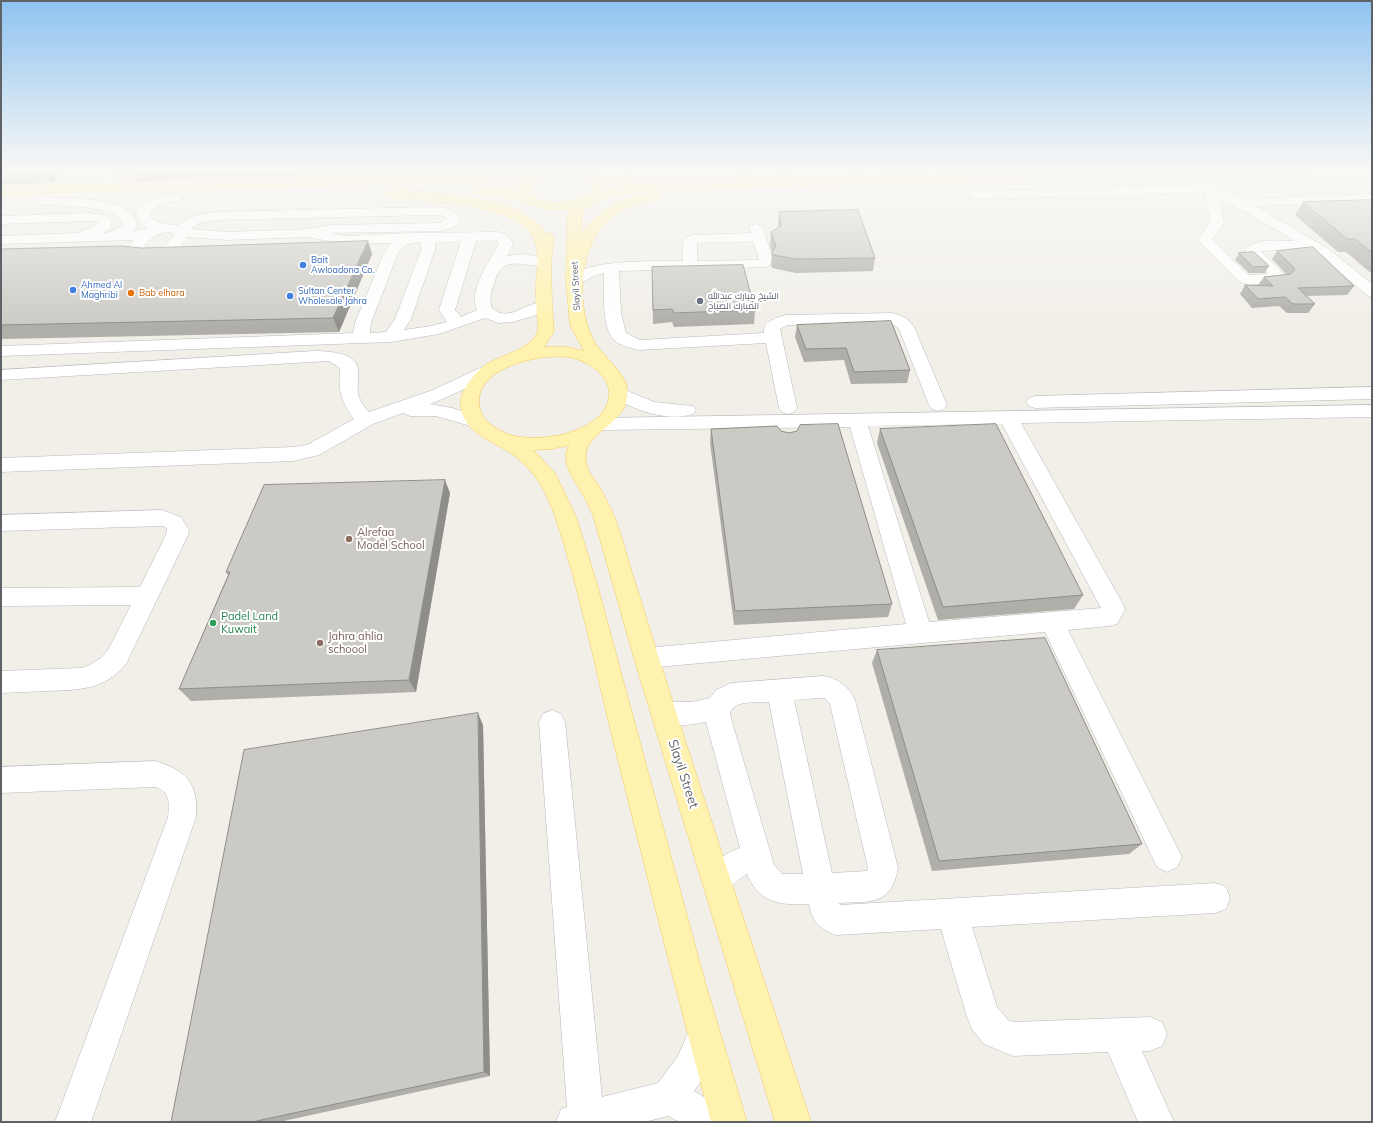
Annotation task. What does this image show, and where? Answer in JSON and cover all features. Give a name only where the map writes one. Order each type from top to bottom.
[{"type":"main road","points":[[528,222],[535,228],[545,257]]},
{"type":"main road","points":[[520,356],[538,344],[546,331],[544,305],[545,257],[548,234],[545,222]]},
{"type":"main road","name":"Slayil Street","points":[[575,222],[574,281],[578,325],[588,345],[606,368]]},
{"type":"main road","points":[[574,281],[582,247],[590,231],[598,222]]},
{"type":"main road","points":[[502,439],[528,444],[556,443],[595,428],[614,409],[618,394],[615,380],[606,368],[589,358],[568,352],[544,352],[520,356],[502,362],[488,371],[477,382],[470,394],[470,412],[481,428],[520,450],[543,473],[554,491],[566,518],[586,584],[704,1036],[729,1122]]},
{"type":"main road","name":"Slayil Street","points":[[595,428],[581,441],[576,451],[578,472],[592,492],[603,515],[646,658],[793,1122]]},
{"type":"street","points":[[78,238],[99,229],[105,225],[105,222]]},
{"type":"street","points":[[112,237],[122,233],[130,226],[130,222]]},
{"type":"street","points":[[149,222],[162,228]]},
{"type":"street","points":[[154,256],[172,248],[179,239],[181,234],[180,231],[188,222]]},
{"type":"street","points":[[1,240],[112,237],[148,234],[162,228],[170,228],[204,236],[310,233],[330,229],[440,227],[448,225],[451,222]]},
{"type":"street","points":[[1217,222],[1205,240],[1243,278],[1249,280],[1280,278],[1252,250],[1259,246],[1312,245]]},
{"type":"street","points":[[1272,222],[1322,251],[1372,292]]},
{"type":"street","points":[[574,281],[591,272],[611,267],[690,266],[763,264],[766,260],[758,232],[690,240],[690,266]]},
{"type":"street","points":[[310,233],[332,239],[344,240],[494,235],[504,239],[506,244],[491,271],[484,293],[484,309],[494,316],[510,318],[523,315],[544,305]]},
{"type":"street","points":[[135,255],[133,252],[135,247],[148,234]]},
{"type":"street","points":[[459,323],[451,317],[447,310],[470,236]]},
{"type":"street","points":[[361,338],[363,323],[394,248],[402,241],[417,237],[428,242],[427,254],[403,319],[391,337]]},
{"type":"street","points":[[324,250],[394,248]]},
{"type":"street","points":[[121,253],[154,256],[186,254]]},
{"type":"street","points":[[491,271],[511,259],[545,257]]},
{"type":"street","points":[[611,267],[614,326],[619,335],[628,342],[639,345],[773,338]]},
{"type":"street","points":[[1,351],[391,337],[433,331],[487,312]]},
{"type":"street","points":[[787,423],[772,328],[778,323],[786,320],[893,318],[900,321],[906,327],[938,405]]},
{"type":"street","points":[[1,375],[306,357],[335,357],[344,361],[349,367],[348,392],[353,407],[372,417],[417,409],[433,409],[448,412],[477,422]]},
{"type":"street","points":[[1,465],[293,454],[312,450],[372,417],[439,394],[488,371]]},
{"type":"street","points":[[618,394],[642,406],[659,410],[787,423],[938,405],[1363,394],[1372,385]]},
{"type":"street","points":[[1103,417],[1103,409],[1106,407],[1161,404],[1165,403],[1165,399]]},
{"type":"street","points":[[595,428],[657,424],[787,423],[857,420],[1103,417],[1372,411]]},
{"type":"street","points":[[646,658],[1110,617],[1114,610],[1008,417]]},
{"type":"street","points":[[857,420],[920,633]]},
{"type":"street","points":[[1,523],[162,518],[169,519],[177,525],[177,535],[117,657],[106,669],[81,679],[1,682]]},
{"type":"street","points":[[1,597],[147,596]]},
{"type":"street","points":[[1052,622],[1167,857]]},
{"type":"street","points":[[825,687],[836,692],[842,700],[883,868],[880,880],[872,886],[787,890],[773,886],[764,877],[717,715],[718,708],[724,697],[731,694],[779,690],[825,687]]},
{"type":"street","points":[[779,690],[826,912],[834,919],[952,914],[1214,898]]},
{"type":"street","points":[[664,714],[691,713],[718,708]]},
{"type":"street","points":[[552,722],[580,1121],[669,1098],[687,1106],[711,1122]]},
{"type":"street","points":[[1,780],[155,774],[165,776],[173,781],[179,787],[182,796],[184,806],[182,817],[73,1122]]},
{"type":"street","points":[[717,881],[730,867],[748,858],[757,857]]},
{"type":"street","points":[[952,914],[980,1007],[989,1025],[996,1032],[1013,1039],[1150,1034]]},
{"type":"street","points":[[1116,1035],[1156,1122]]},
{"type":"street","points":[[669,1098],[690,1068],[704,1036]]},
{"type":"building","points":[[780,222],[862,222],[875,258],[797,259],[773,255],[772,252],[776,246],[771,232],[781,226]]},
{"type":"building","points":[[1327,222],[1372,222],[1372,252],[1355,239],[1347,239]]},
{"type":"building","points":[[368,241],[333,318],[1,325],[1,249],[121,246],[142,248]]},
{"type":"building","points":[[1313,247],[1354,286],[1298,288],[1315,304],[1293,304],[1285,297],[1258,299],[1245,285],[1273,286],[1264,277],[1291,274],[1295,269],[1277,251]]},
{"type":"building","points":[[1254,252],[1269,266],[1253,267],[1239,253]]},
{"type":"building","name":"الشيخ مبارك عبدالله المبارك الصباح","points":[[743,265],[755,310],[674,313],[672,309],[653,310],[652,267]]},
{"type":"building","points":[[891,321],[910,370],[854,372],[846,348],[806,349],[797,325]]},
{"type":"building","points":[[838,424],[892,604],[735,611],[711,429],[777,426],[781,431],[789,433],[797,431],[800,425]]},
{"type":"building","points":[[996,424],[1083,595],[943,607],[880,429]]},
{"type":"building","points":[[445,480],[409,680],[179,689],[230,572],[226,572],[264,485]]},
{"type":"building","points":[[1045,638],[1142,844],[939,861],[877,650]]},
{"type":"building","points":[[478,713],[484,1072],[252,1122],[171,1122],[244,750]]},
{"type":"place","name":"Bait Awloadona Co.","points":[[303,265]]},
{"type":"place","name":"Ahmed Al Maghribi","points":[[73,290]]},
{"type":"place","name":"Bab elhara","points":[[131,293]]},
{"type":"place","name":"Sultan Center Wholesale Jahra","points":[[290,296]]},
{"type":"place","name":"الشيخ مبارك عبدالله المبارك الصباح","points":[[700,301]]},
{"type":"place","name":"Alrefaa Model School","points":[[349,539]]},
{"type":"place","name":"Padel Land Kuwait","points":[[213,623]]},
{"type":"place","name":"Jahra ahlia schoool","points":[[320,643]]}]
